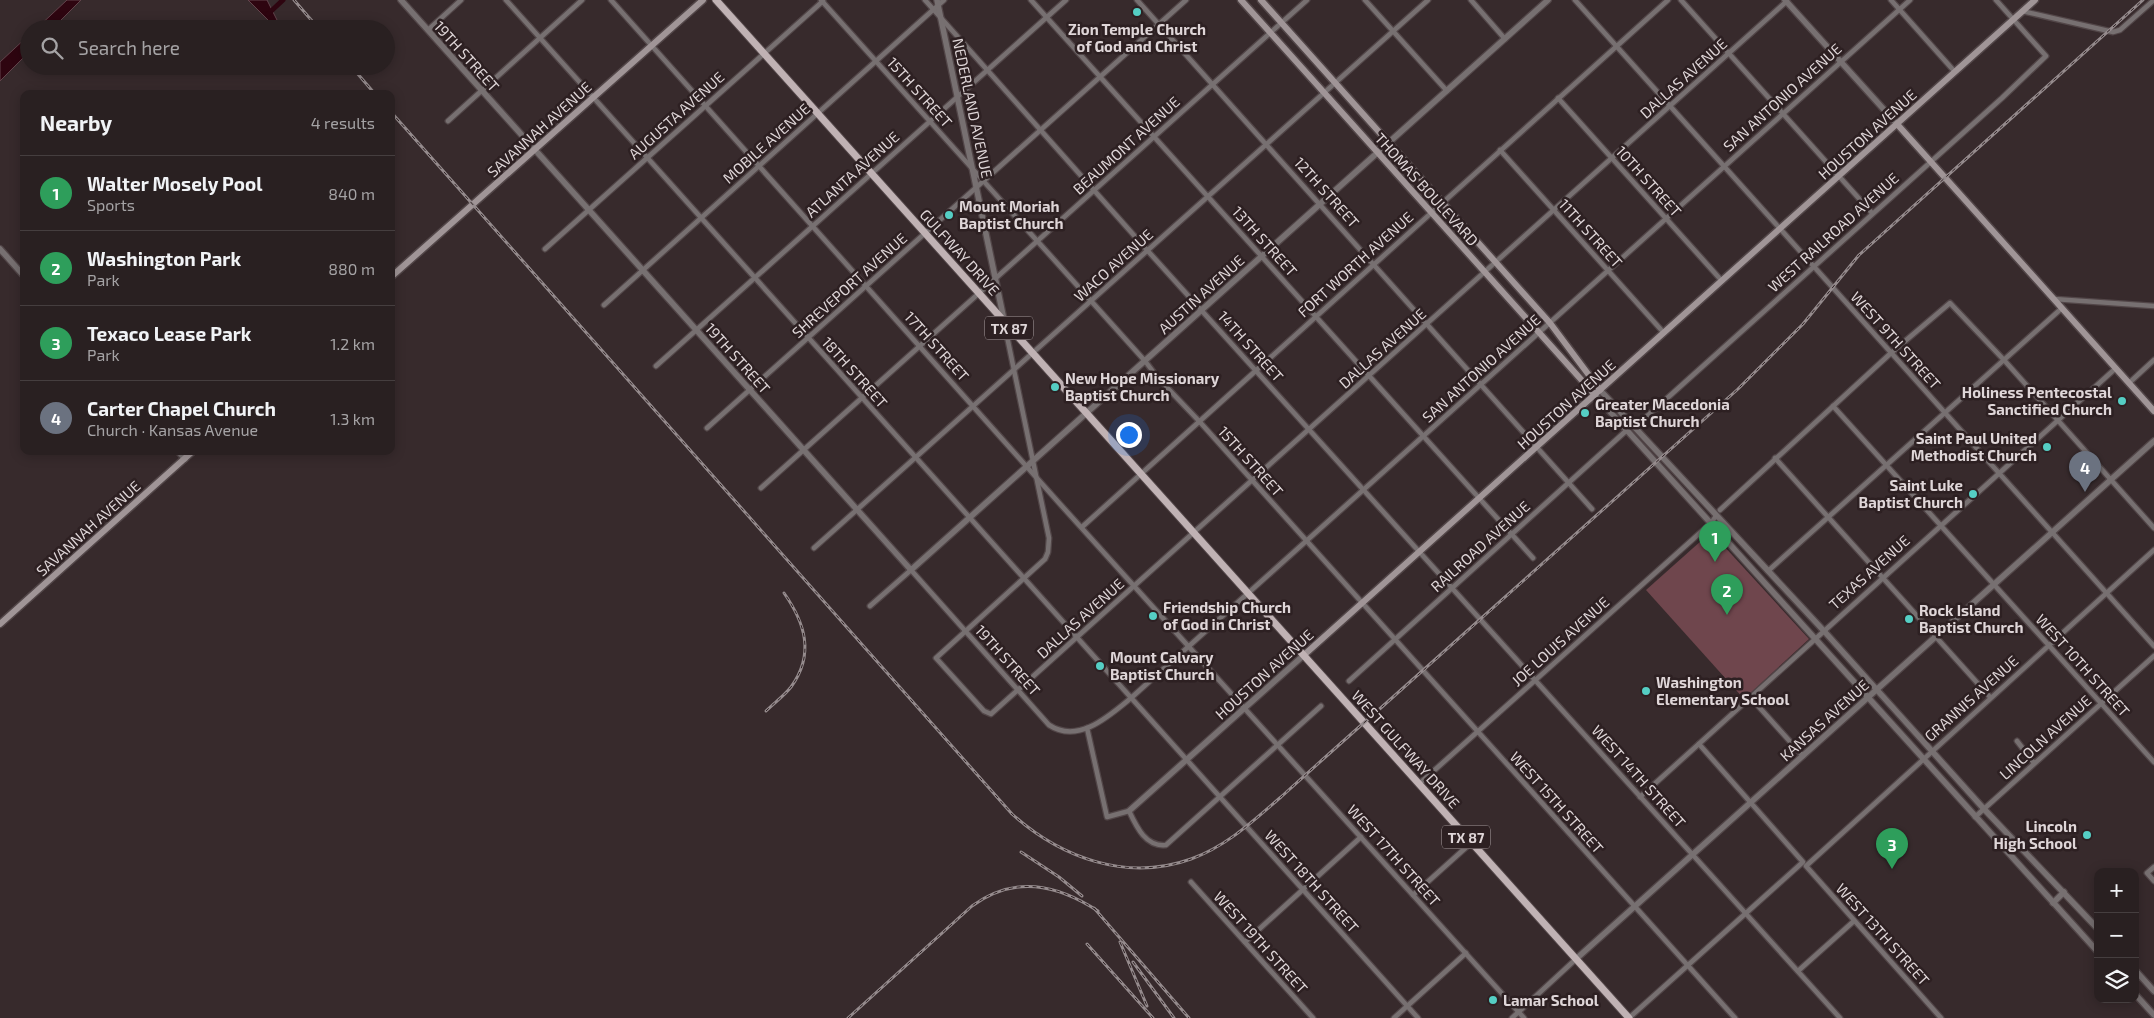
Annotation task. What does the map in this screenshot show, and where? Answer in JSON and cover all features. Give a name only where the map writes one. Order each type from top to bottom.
[{"type":"main road","name":"SAVANNAH AVENUE","points":[[395,273],[703,0]]},
{"type":"main road","name":"GULFWAY DRIVE","points":[[716,0],[1304,656]]},
{"type":"main road","name":"THOMAS BOULEVARD","points":[[1241,0],[1539,332],[1597,392]]},
{"type":"main road","name":"THOMAS BOULEVARD","points":[[1260,0],[1550,323],[1597,392]]},
{"type":"main road","name":"HOUSTON AVENUE","points":[[1304,656],[2035,0]]},
{"type":"main road","points":[[1898,124],[2154,410]]},
{"type":"main road","name":"SAVANNAH AVENUE","points":[[0,624],[189,455]]},
{"type":"main road","name":"WEST GULFWAY DRIVE","points":[[1304,656],[1629,1018]]},
{"type":"street","name":"19TH STREET","points":[[401,0],[1049,725],[1057,731]]},
{"type":"street","points":[[428,30],[462,0]]},
{"type":"street","name":"18TH STREET","points":[[506,0],[1187,760]]},
{"type":"street","points":[[448,120],[582,0]]},
{"type":"street","name":"17TH STREET","points":[[611,0],[1245,708]]},
{"type":"street","name":"AUGUSTA AVENUE","points":[[545,249],[822,0]]},
{"type":"street","name":"15TH STREET","points":[[822,0],[1145,361],[1158,378],[1362,603]]},
{"type":"street","points":[[925,0],[937,5]]},
{"type":"street","name":"MOBILE AVENUE","points":[[604,305],[944,0]]},
{"type":"street","name":"13TH STREET","points":[[1031,0],[1478,499]]},
{"type":"street","name":"ATLANTA AVENUE","points":[[656,366],[1066,0]]},
{"type":"street","name":"12TH STREET","points":[[1137,0],[1538,446],[1592,509]]},
{"type":"street","name":"SHREVEPORT AVENUE","points":[[707,428],[1186,0]]},
{"type":"street","name":"BEAUMONT AVENUE","points":[[761,488],[1307,0]]},
{"type":"street","points":[[1365,0],[1447,91]]},
{"type":"street","name":"WACO AVENUE","points":[[814,548],[1428,0]]},
{"type":"street","points":[[1471,0],[1505,39]]},
{"type":"street","name":"AUSTIN AVENUE","points":[[870,606],[1548,0]]},
{"type":"street","name":"WEST 9TH STREET","points":[[1575,0],[2154,646]]},
{"type":"street","name":"FORT WORTH AVENUE","points":[[1082,527],[1668,0]]},
{"type":"street","points":[[1681,0],[1872,214]]},
{"type":"street","points":[[1787,0],[1898,124]]},
{"type":"street","name":"DALLAS AVENUE","points":[[965,630],[936,658],[984,711],[991,714],[1671,107],[1787,0]]},
{"type":"street","points":[[1891,0],[1955,72]]},
{"type":"street","name":"SAN ANTONIO AVENUE","points":[[1057,731],[1068,732],[1087,728],[1101,722],[1131,698],[1910,0]]},
{"type":"street","points":[[1996,0],[2014,19]]},
{"type":"street","points":[[2022,11],[2113,32],[2120,30],[2154,0]]},
{"type":"street","name":"NEDERLAND AVENUE","points":[[937,5],[1034,460],[1049,545],[1045,558],[1023,578]]},
{"type":"street","name":"14TH STREET","points":[[940,15],[1040,130],[1418,552]]},
{"type":"street","name":"WEST RAILROAD AVENUE","points":[[1635,427],[2046,56],[2014,19]]},
{"type":"street","name":"10TH STREET","points":[[1558,98],[1722,281]]},
{"type":"street","name":"11TH STREET","points":[[1500,150],[1664,333]]},
{"type":"street","points":[[0,249],[20,272]]},
{"type":"street","points":[[2054,299],[2154,306]]},
{"type":"street","name":"JOE LOUIS AVENUE","points":[[1419,784],[1711,524],[1718,513],[1775,458],[1891,353],[1950,303],[2004,360]]},
{"type":"street","points":[[1768,572],[2062,308]]},
{"type":"street","points":[[2004,360],[2154,528]]},
{"type":"street","points":[[2129,383],[2154,360]]},
{"type":"street","name":"TEXAS AVENUE","points":[[1640,796],[2116,368]]},
{"type":"street","points":[[1597,392],[1635,427],[1718,513],[1768,572],[1824,630],[1984,809],[2094,925]]},
{"type":"street","points":[[1597,392],[1627,430],[1816,639],[1922,760],[2094,948]]},
{"type":"street","name":"WEST 10TH STREET","points":[[1833,406],[2154,762]]},
{"type":"street","name":"RAILROAD AVENUE","points":[[1349,681],[1627,430]]},
{"type":"street","name":"KANSAS AVENUE","points":[[1512,1018],[2154,442]]},
{"type":"street","points":[[182,455],[185,459]]},
{"type":"street","points":[[1775,458],[1990,697]]},
{"type":"street","points":[[1478,499],[1533,558]]},
{"type":"street","name":"GRANNIS AVENUE","points":[[1629,1018],[1745,913],[1804,864],[1922,760],[2154,550]]},
{"type":"street","name":"WEST 14TH STREET","points":[[1418,552],[1453,587],[1840,1018]]},
{"type":"street","points":[[965,630],[1023,578]]},
{"type":"street","name":"WEST 15TH STREET","points":[[1362,603],[1734,1018]]},
{"type":"street","name":"HOUSTON AVENUE","points":[[1087,728],[1108,817],[1129,811],[1304,656]]},
{"type":"street","name":"LINCOLN AVENUE","points":[[1975,817],[2154,656]]},
{"type":"street","points":[[1751,698],[1803,756]]},
{"type":"street","points":[[1129,811],[1146,840],[1157,846],[1166,845],[1321,706]]},
{"type":"street","name":"WEST 17TH STREET","points":[[1245,708],[1524,1018]]},
{"type":"street","points":[[2017,741],[2034,763]]},
{"type":"street","name":"WEST 13TH STREET","points":[[1699,744],[1854,922],[1941,1018]]},
{"type":"street","name":"WEST 18TH STREET","points":[[1187,760],[1418,1018]]},
{"type":"street","points":[[1244,942],[1361,837]]},
{"type":"street","points":[[1414,895],[1471,842]]},
{"type":"street","points":[[2154,867],[2147,873],[2154,882]]},
{"type":"street","name":"WEST 19TH STREET","points":[[1190,882],[1313,1018]]},
{"type":"street","points":[[2053,903],[2064,892]]},
{"type":"street","points":[[1798,971],[1854,922]]},
{"type":"street","points":[[1394,1018],[1466,953]]},
{"type":"street","points":[[2139,974],[2154,991]]},
{"type":"street","points":[[2139,998],[2154,1015]]},
{"type":"shaded area","points":[[67,0],[81,0],[61,20],[46,20]]},
{"type":"shaded area","points":[[248,0],[267,0],[277,20],[268,20]]},
{"type":"shaded area","points":[[20,43],[20,61],[0,81],[0,62]]},
{"type":"shaded area","points":[[1711,532],[1809,639],[1744,699],[1646,590]]},
{"type":"waterway","points":[[268,14],[283,0]]},
{"type":"railway","points":[[294,0],[311,20]]},
{"type":"railway","points":[[395,117],[1012,814],[1031,830],[1073,854],[1096,862],[1143,868],[1167,865],[1204,854],[1239,832],[1281,797],[1738,389],[1803,324],[1859,255],[2143,0]]},
{"type":"railway","points":[[359,75],[372,90]]},
{"type":"railway","points":[[766,711],[791,687],[803,663],[805,651],[802,627],[784,593]]},
{"type":"railway","points":[[1021,852],[1059,877],[1082,896]]},
{"type":"railway","points":[[848,1018],[972,906],[988,896],[1020,887],[1051,889],[1067,894],[1098,911]]},
{"type":"railway","points":[[1094,908],[1189,1018]]},
{"type":"railway","points":[[1120,942],[1147,1006]]},
{"type":"railway","points":[[1087,944],[1153,1018]]},
{"type":"railway","points":[[1133,962],[1174,1018]]},
{"type":"place","name":"Zion Temple Church of God and Christ","points":[[1137,12]]},
{"type":"place","name":"Mount Moriah Baptist Church","points":[[949,215]]},
{"type":"place","name":"New Hope Missionary Baptist Church","points":[[1055,387]]},
{"type":"place","name":"Holiness Pentecostal Sanctified Church","points":[[2122,401]]},
{"type":"place","name":"Greater Macedonia Baptist Church","points":[[1585,413]]},
{"type":"place","name":"Saint Paul United Methodist Church","points":[[2047,447]]},
{"type":"place","name":"Carter Chapel Church","points":[[2085,492]]},
{"type":"place","name":"Saint Luke Baptist Church","points":[[1973,494]]},
{"type":"place","name":"Walter Mosely Pool","points":[[1715,562]]},
{"type":"place","name":"Washington Park","points":[[1727,615]]},
{"type":"place","name":"Friendship Church of God in Christ","points":[[1153,616]]},
{"type":"place","name":"Rock Island Baptist Church","points":[[1909,619]]},
{"type":"place","name":"Mount Calvary Baptist Church","points":[[1100,666]]},
{"type":"place","name":"Washington Elementary School","points":[[1646,691]]},
{"type":"place","name":"Lincoln High School","points":[[2087,835]]},
{"type":"place","name":"Texaco Lease Park","points":[[1892,869]]},
{"type":"place","name":"Lamar School","points":[[1493,1000]]}]
